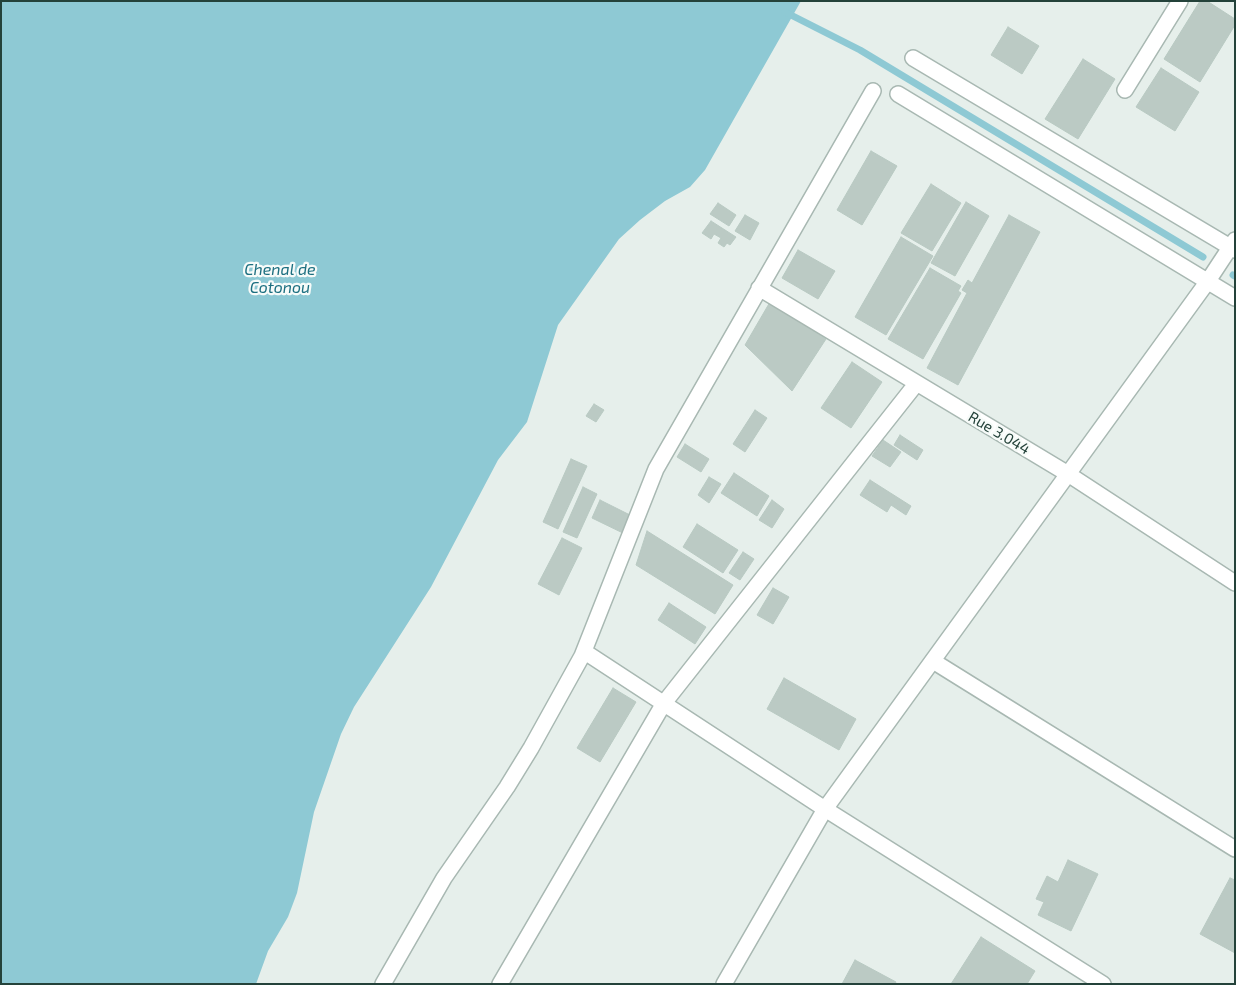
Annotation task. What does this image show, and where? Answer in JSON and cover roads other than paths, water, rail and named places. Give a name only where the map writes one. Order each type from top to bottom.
[{"type":"street","points":[[1125,90],[1180,1]]},
{"type":"street","points":[[729,982],[826,809],[1233,246],[913,58]]},
{"type":"street","points":[[382,984],[444,878],[531,748],[585,652],[656,469],[873,91]]},
{"type":"street","points":[[898,94],[1235,298]]},
{"type":"street","name":"Rue 3.044","points":[[759,288],[1068,474],[1235,583]]},
{"type":"street","points":[[500,984],[664,703],[916,384]]},
{"type":"street","points":[[585,652],[826,809],[1103,984]]},
{"type":"street","points":[[933,661],[1235,849]]},
{"type":"water","name":"Chenal de Cotonou","points":[[1,1],[801,1],[705,170],[690,187],[665,201],[619,239],[558,325],[527,422],[498,460],[431,587],[354,707],[341,734],[314,812],[297,893],[288,917],[268,951],[256,984],[1,984]]},
{"type":"waterway","points":[[785,12],[860,50],[1203,257]]}]
